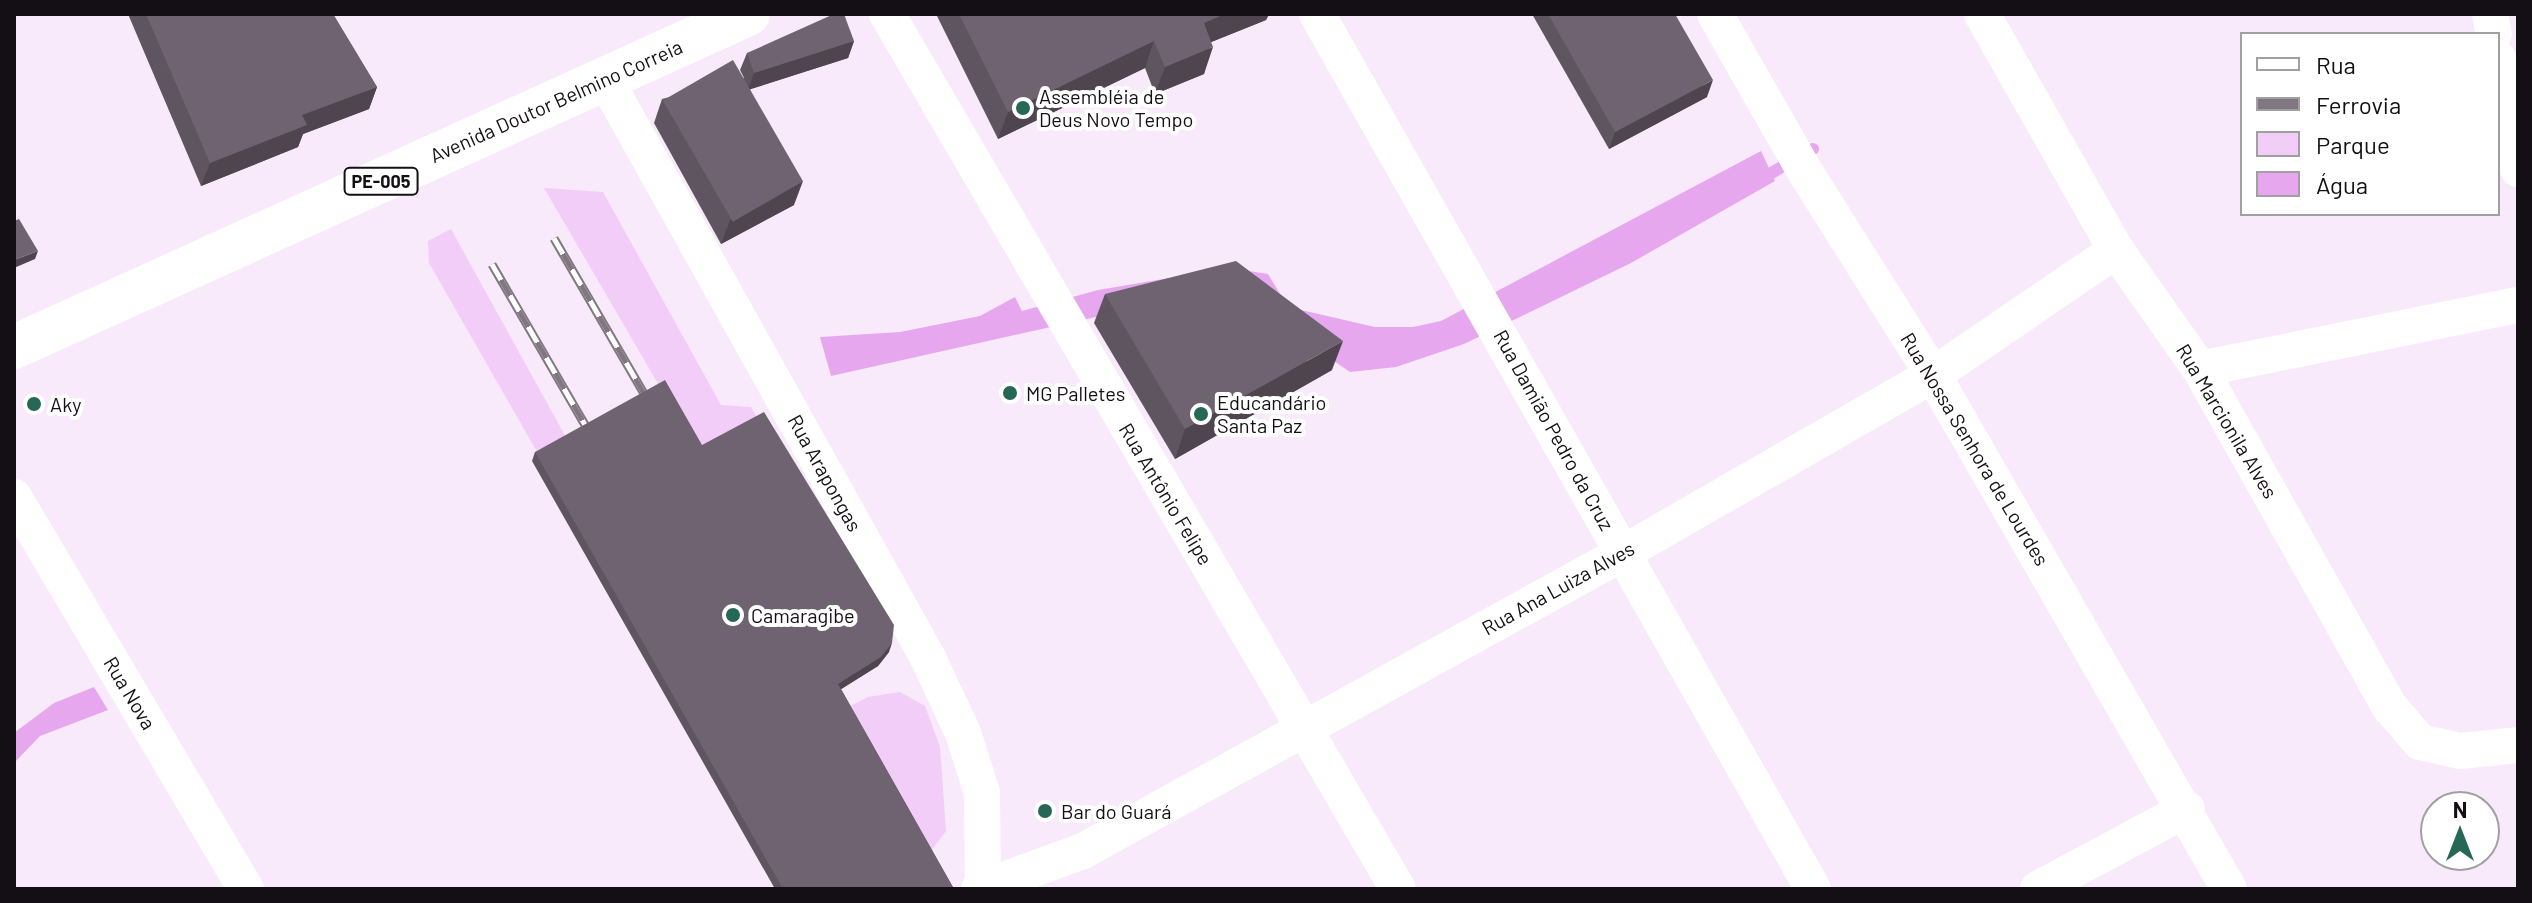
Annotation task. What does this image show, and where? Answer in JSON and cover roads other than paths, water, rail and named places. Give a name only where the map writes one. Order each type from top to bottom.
[{"type":"main road","name":"Avenida Doutor Belmino Correia","points":[[14,347],[748,14]]},
{"type":"street","name":"Rua Antônio Felipe","points":[[887,14],[1047,293],[1398,889]]},
{"type":"street","name":"Rua Damião Pedro da Cruz","points":[[1317,14],[1813,889]]},
{"type":"street","name":"Rua Nossa Senhora de Lourdes","points":[[1715,14],[1804,170],[1933,375],[2187,809],[2229,889]]},
{"type":"street","name":"Rua Marcionila Alves","points":[[1982,14],[2116,250],[2200,369],[2390,707],[2420,742],[2460,751],[2518,745]]},
{"type":"street","points":[[2500,69],[2518,169]]},
{"type":"street","name":"Rua Arapongas","points":[[605,79],[928,658],[963,733],[982,793],[981,888]]},
{"type":"street","name":"Rua Ana Luiza Alves","points":[[981,888],[1059,876],[1305,729],[1623,553],[1933,375],[2116,250]]},
{"type":"street","points":[[2200,369],[2518,305]]},
{"type":"street","name":"Rua Nova","points":[[14,497],[246,889]]},
{"type":"street","points":[[2038,889],[2187,809]]},
{"type":"water","points":[[1761,151],[1775,181],[1631,263],[1464,344],[1396,367],[1350,372],[1226,288],[831,376],[820,337],[900,332],[980,316],[1015,297],[1022,311],[1098,290],[1229,268],[1268,274],[1288,307],[1375,327],[1413,327],[1441,321]]},
{"type":"water","points":[[94,687],[108,710],[40,736],[14,763],[14,733],[54,703]]},
{"type":"waterway","points":[[1761,179],[1813,149]]},
{"type":"railway","points":[[554,238],[645,395]]},
{"type":"railway","points":[[492,264],[587,428]]},
{"type":"place","name":"Assembléia de Deus Novo Tempo","points":[[1023,108]]},
{"type":"place","name":"MG Palletes","points":[[1010,393]]},
{"type":"place","name":"Aky","points":[[34,404]]},
{"type":"place","name":"Educandário Santa Paz","points":[[1201,414]]},
{"type":"place","name":"Camaragibe","points":[[733,615]]},
{"type":"place","name":"Bar do Guará","points":[[1045,811]]}]
